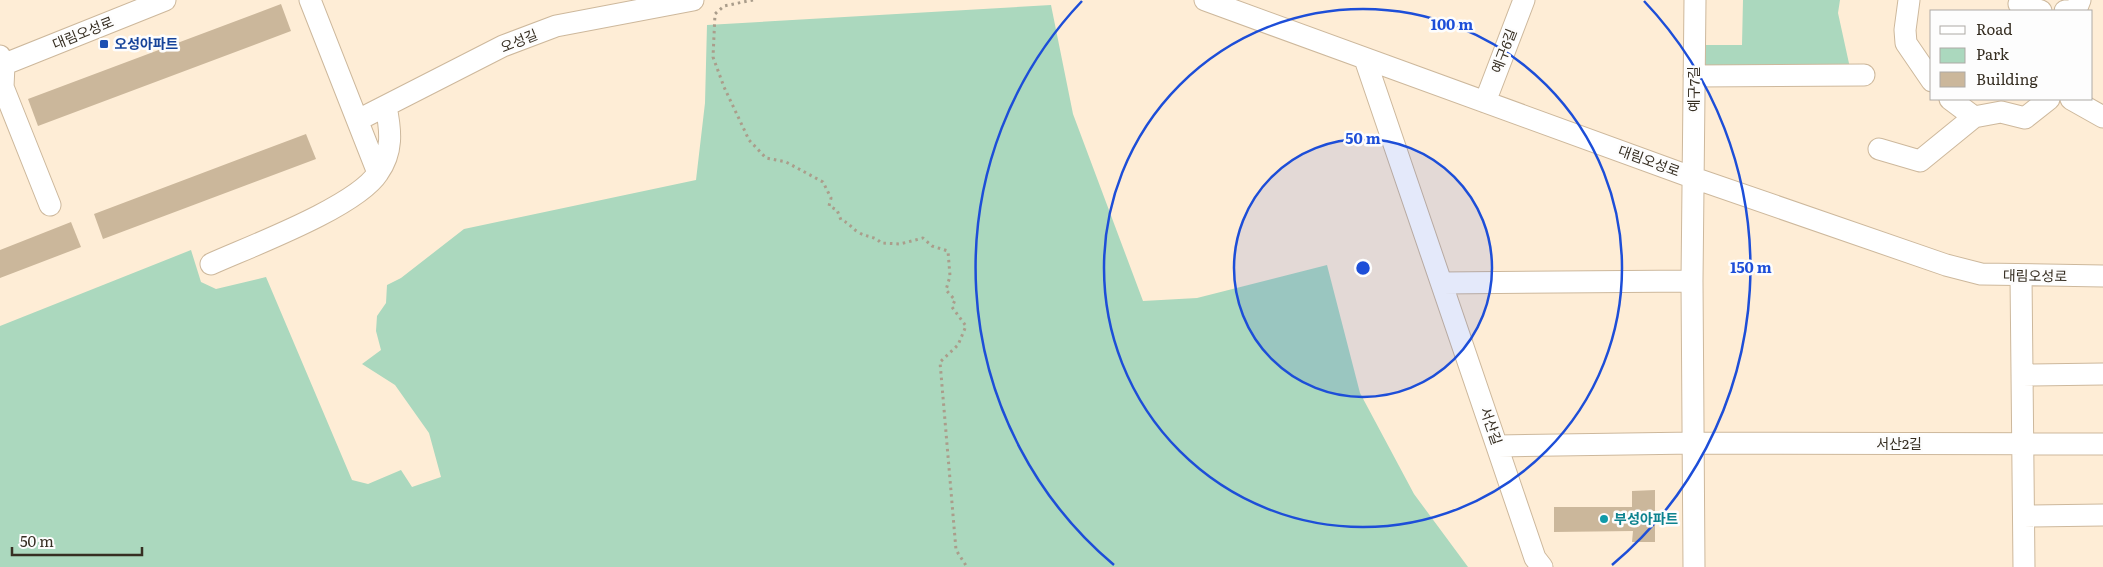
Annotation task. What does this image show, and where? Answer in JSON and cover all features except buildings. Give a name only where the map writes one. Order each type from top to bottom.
[{"type":"street","name":"대림오성로","points":[[1,62],[165,0]]},
{"type":"street","points":[[310,0],[378,174]]},
{"type":"street","name":"오성길","points":[[358,120],[503,46],[556,26],[693,0]]},
{"type":"street","name":"대림오성로","points":[[1205,0],[1694,178],[1946,265],[1981,274],[2103,276]]},
{"type":"street","name":"예구6길","points":[[1485,102],[1524,0]]},
{"type":"street","name":"예구7길","points":[[1694,178],[1695,0]]},
{"type":"street","points":[[1909,0],[1905,30],[1906,42],[1930,79]]},
{"type":"street","points":[[2019,4],[2038,10]]},
{"type":"street","name":"서산길","points":[[1365,59],[1535,558],[1542,567]]},
{"type":"street","points":[[1,62],[3,87],[50,205]]},
{"type":"street","points":[[1694,76],[1864,76]]},
{"type":"street","points":[[1951,100],[1974,117]]},
{"type":"street","points":[[1879,149],[1920,161],[1974,117],[2001,112],[2025,118],[2048,100]]},
{"type":"street","points":[[2073,100],[2103,117]]},
{"type":"street","points":[[211,264],[334,208],[357,195],[378,174],[385,160],[391,129],[386,107]]},
{"type":"street","points":[[1694,178],[1692,281],[1694,567]]},
{"type":"street","points":[[2021,276],[2024,567]]},
{"type":"street","points":[[1442,283],[1692,281]]},
{"type":"street","points":[[2022,375],[2103,374]]},
{"type":"street","name":"서산2길","points":[[1498,446],[2103,444]]},
{"type":"street","points":[[2024,516],[2103,515]]},
{"type":"path","points":[[753,0],[724,6],[715,14],[713,23],[713,57],[724,87],[749,140],[766,158],[786,162],[823,182],[831,198],[829,206],[837,210],[841,220],[851,224],[858,232],[876,237],[880,244],[900,244],[923,238],[932,246],[948,250],[950,276],[946,290],[955,300],[952,307],[955,314],[966,326],[958,345],[940,362],[941,395],[956,550],[967,567]]},
{"type":"green space","points":[[1743,0],[1840,0],[1838,13],[1850,68],[1703,72],[1703,45],[1742,45]]},
{"type":"green space","points":[[1051,5],[1073,114],[1143,301],[1197,298],[1327,265],[1360,393],[1414,494],[1468,567],[0,567],[0,326],[191,250],[201,282],[216,289],[266,277],[352,480],[368,484],[401,470],[412,487],[441,477],[429,433],[395,385],[362,364],[381,350],[376,331],[377,316],[386,303],[387,285],[401,278],[464,229],[696,180],[705,103],[707,25]]},
{"type":"place","name":"오성아파트","points":[[104,44]]},
{"type":"place","name":"부성아파트","points":[[1604,519]]}]
